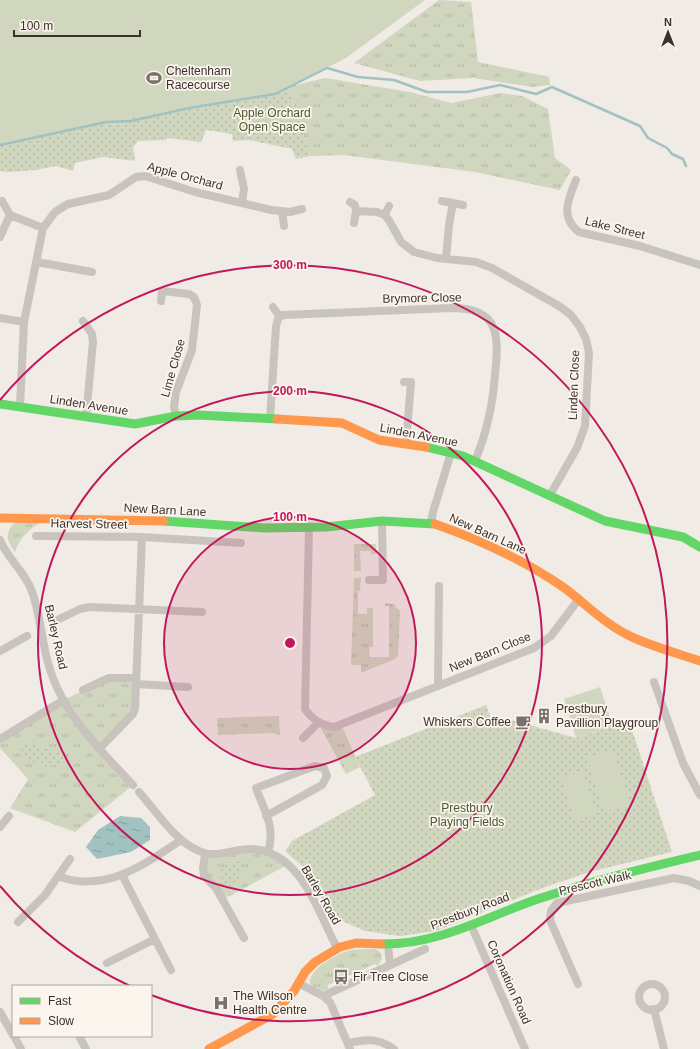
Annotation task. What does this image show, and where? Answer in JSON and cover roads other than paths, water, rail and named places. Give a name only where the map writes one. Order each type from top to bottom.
[{"type":"main road","name":"Linden Avenue","points":[[0,404],[135,424],[176,416],[198,415],[342,423],[373,438],[406,443],[451,453],[475,461],[605,521],[683,537],[700,547]]},
{"type":"main road","name":"New Barn Lane","points":[[0,518],[153,520],[256,528],[309,528],[382,521],[432,523],[466,535],[524,563],[550,578],[609,624],[627,635],[700,661]]},
{"type":"main road","name":"Prestbury Road","points":[[210,1049],[273,1014],[315,962],[337,948],[356,943],[388,944],[437,938],[534,900],[583,884],[699,858]]},
{"type":"street","name":"Apple Orchard","points":[[240,170],[244,189],[242,203]]},
{"type":"street","name":"Apple Orchard","points":[[43,228],[51,217],[62,208],[76,202],[109,195],[140,176],[150,177],[195,192],[242,203],[282,211],[302,209]]},
{"type":"street","name":"Lake Street","points":[[576,180],[567,202],[566,212],[569,221],[579,232],[640,246],[700,265]]},
{"type":"street","points":[[2,201],[10,215],[43,228],[38,262],[24,322],[20,406]]},
{"type":"street","points":[[442,201],[463,205]]},
{"type":"street","points":[[350,202],[355,205],[356,211],[354,223]]},
{"type":"street","points":[[446,259],[448,225],[453,203]]},
{"type":"street","points":[[356,211],[377,212],[385,215],[389,206]]},
{"type":"street","points":[[282,211],[284,226]]},
{"type":"street","points":[[0,237],[10,215]]},
{"type":"street","name":"Linden Close","points":[[385,215],[401,242],[409,250],[429,256],[484,265],[523,284],[565,310],[576,321],[584,333],[589,353],[585,426],[577,448],[550,495]]},
{"type":"street","points":[[38,262],[92,272]]},
{"type":"street","name":"Lime Close","points":[[161,301],[162,291],[189,294],[194,297],[197,305],[192,350],[176,392],[174,407],[176,416]]},
{"type":"street","points":[[270,419],[276,326],[280,317],[273,307]]},
{"type":"street","name":"Brymore Close","points":[[280,317],[286,314],[452,308],[471,309],[483,315],[495,330],[498,348],[491,412],[475,461]]},
{"type":"street","points":[[0,318],[24,322]]},
{"type":"street","points":[[83,321],[92,334],[93,342],[86,417]]},
{"type":"street","points":[[406,443],[411,382]]},
{"type":"street","points":[[432,523],[433,512],[451,453]]},
{"type":"street","points":[[369,580],[383,580],[382,521]]},
{"type":"street","points":[[303,738],[318,723],[305,709],[309,528]]},
{"type":"street","name":"Harvest Street","points":[[36,536],[142,537],[241,543]]},
{"type":"street","name":"Harvest Street","points":[[99,749],[133,714],[140,609],[142,537]]},
{"type":"street","name":"Barley Road","points":[[0,540],[30,587],[38,612],[49,668],[64,700],[89,738],[99,749]]},
{"type":"street","name":"New Barn Close","points":[[438,686],[439,586]]},
{"type":"street","name":"New Barn Close","points":[[318,723],[334,727],[541,644],[555,631],[578,600]]},
{"type":"street","points":[[55,621],[80,609],[90,607],[202,612]]},
{"type":"street","points":[[0,651],[27,636]]},
{"type":"street","points":[[83,690],[109,678],[188,687]]},
{"type":"street","points":[[654,682],[683,763],[700,794]]},
{"type":"street","points":[[1,737],[64,700]]},
{"type":"street","points":[[99,749],[133,786]]},
{"type":"street","points":[[266,816],[319,787],[328,776],[324,768],[315,766],[256,788],[272,837],[268,852]]},
{"type":"street","points":[[139,792],[181,840],[205,854],[203,868],[204,876],[216,888],[244,938]]},
{"type":"street","points":[[0,827],[9,816]]},
{"type":"street","points":[[58,876],[70,881],[83,882],[122,875],[146,864],[181,840]]},
{"type":"street","name":"Barley Road","points":[[205,854],[213,855],[249,849],[268,852],[284,860],[294,870],[315,904],[337,948]]},
{"type":"street","points":[[18,922],[45,895],[70,859]]},
{"type":"street","points":[[122,875],[171,970]]},
{"type":"street","name":"Prescott Walk","points":[[578,984],[550,920],[551,911],[557,903],[674,878],[689,881],[700,886]]},
{"type":"street","name":"Coronation Road","points":[[471,925],[525,1049]]},
{"type":"street","points":[[107,963],[155,939]]},
{"type":"street","points":[[388,944],[390,965]]},
{"type":"street","points":[[323,996],[425,949]]},
{"type":"street","points":[[298,983],[323,996],[330,1002],[349,1046],[373,1039],[384,1042],[394,1049]]},
{"type":"street","points":[[654,1009],[664,1049]]},
{"type":"street","points":[[0,1012],[12,1034]]},
{"type":"street","points":[[14,1037],[21,1049]]},
{"type":"street","points":[[80,1037],[86,1049]]},
{"type":"water","points":[[120,816],[141,818],[150,827],[150,840],[131,852],[97,859],[86,847],[98,830]]},
{"type":"waterway","points":[[0,145],[106,122],[131,121],[189,108],[275,94],[327,68],[358,77],[394,80],[427,92],[467,92],[500,85],[536,94],[552,87],[640,126],[648,138],[667,148],[672,154],[683,159],[686,166]]},
{"type":"place","name":"Cheltenham Racecourse","points":[[154,78]]},
{"type":"place","name":"Prestbury Pavillion Playgroup","points":[[544,716]]},
{"type":"place","name":"Whiskers Coffee","points":[[523,722]]},
{"type":"place","name":"Fir Tree Close","points":[[341,977]]},
{"type":"place","name":"The Wilson Health Centre","points":[[221,1003]]},
{"type":"park label","name":"Apple Orchard Open Space","points":[[272,120]]},
{"type":"park label","name":"Prestbury Playing Fields","points":[[467,815]]}]
